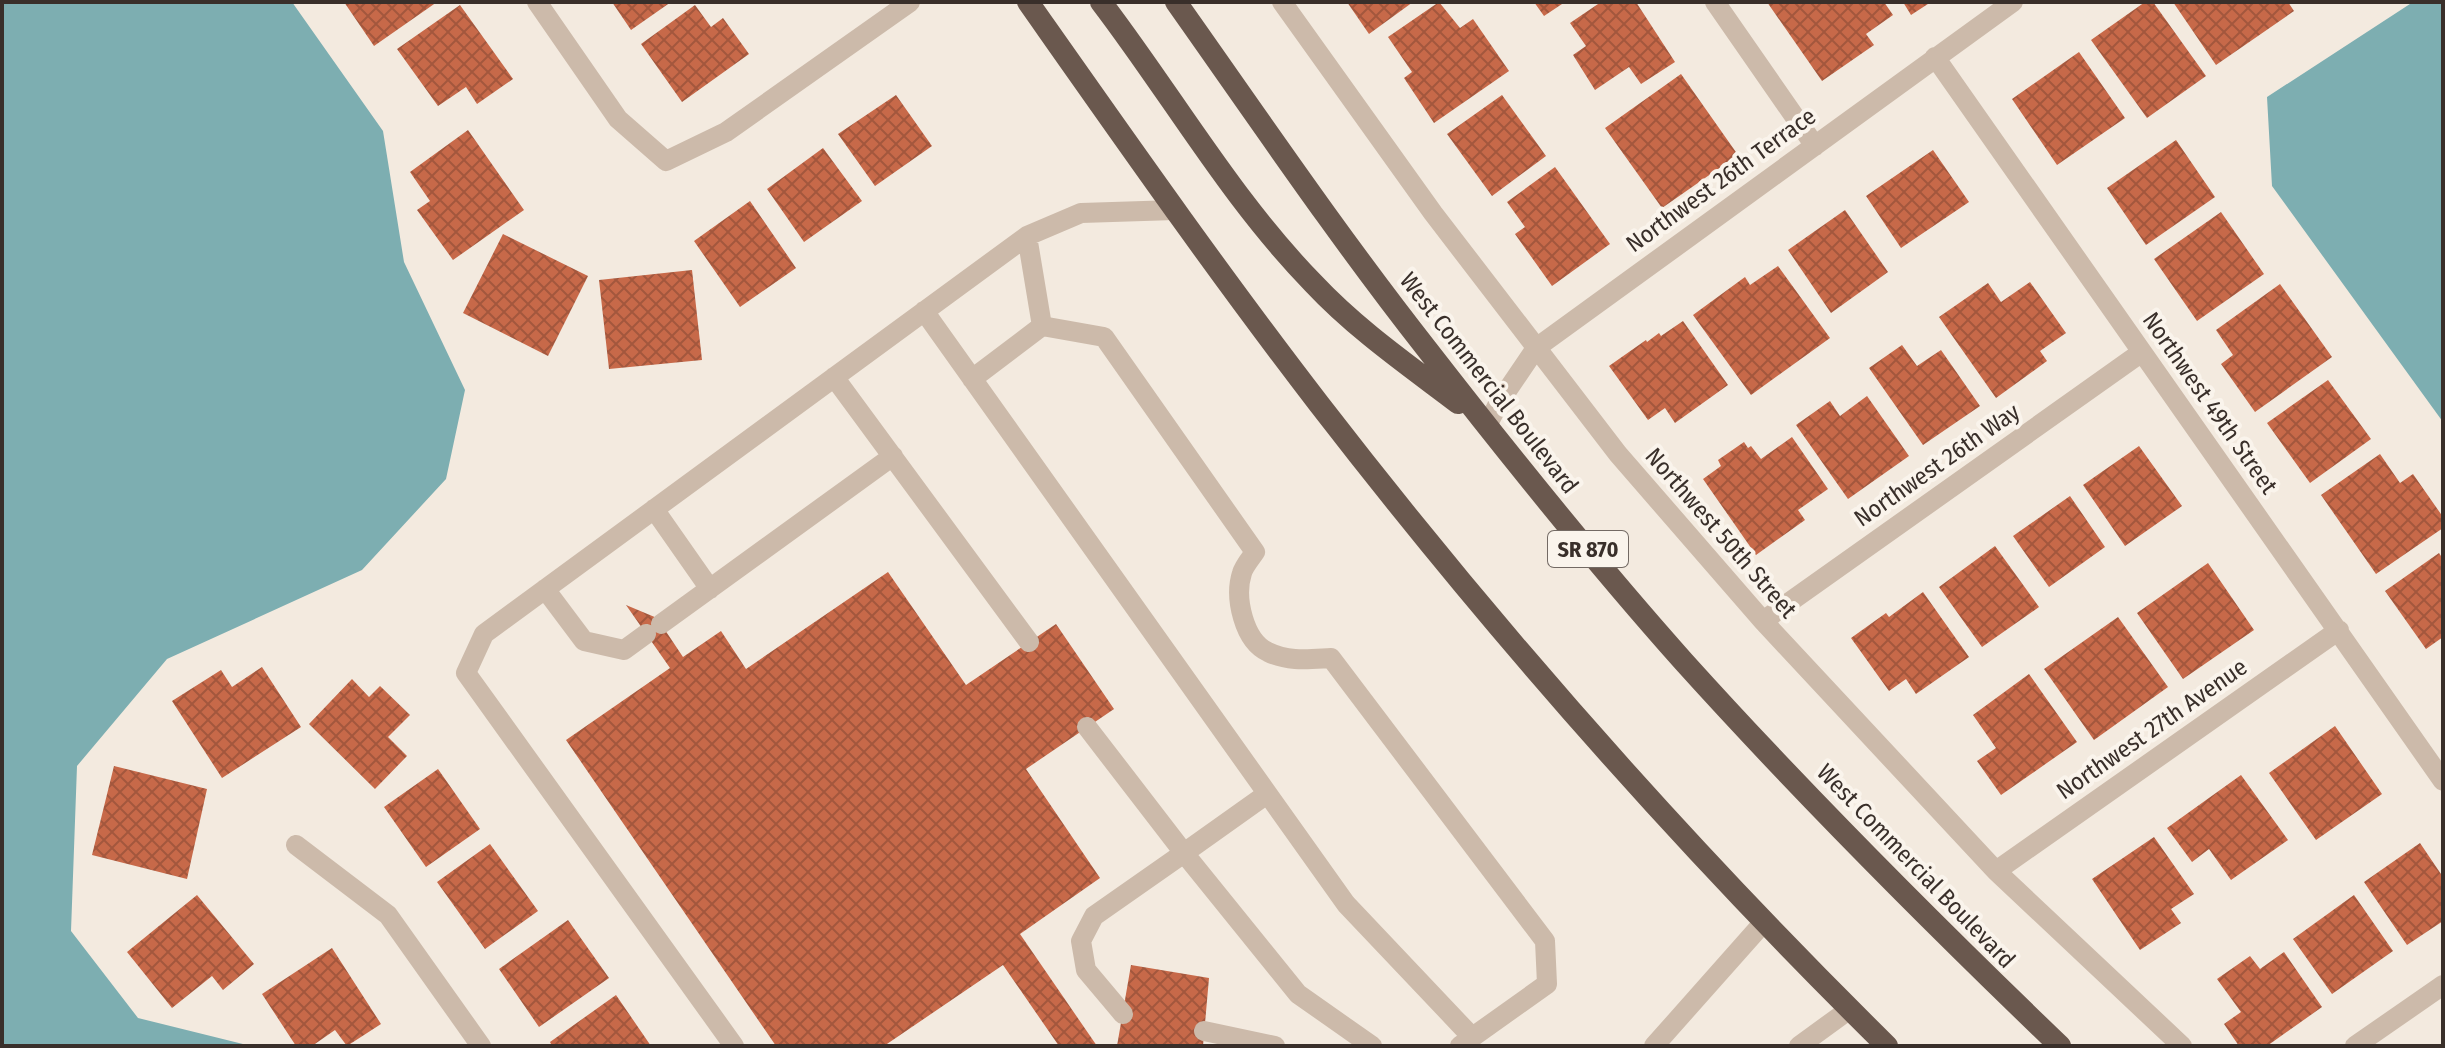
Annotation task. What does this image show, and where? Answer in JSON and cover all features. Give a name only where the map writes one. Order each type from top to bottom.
[{"type":"highway","points":[[1028,2],[1175,210],[1318,403],[1471,594],[1632,782],[1887,1046]]},
{"type":"highway","points":[[1101,2],[1252,212],[1311,282],[1346,316],[1487,426]]},
{"type":"highway","name":"West Commercial Boulevard","points":[[1176,2],[1365,269],[1487,426],[1683,660],[1891,879],[2060,1046]]},
{"type":"street","points":[[537,2],[618,119],[666,161],[726,132],[910,2]]},
{"type":"street","name":"Northwest 50th Street","points":[[1282,2],[1433,213],[1618,454],[1763,621],[1996,871],[2182,1046]]},
{"type":"street","points":[[1715,2],[1815,146]]},
{"type":"street","name":"Northwest 26th Terrace","points":[[1487,426],[1536,348],[2013,2]]},
{"type":"street","name":"Northwest 49th Street","points":[[1935,57],[2443,781]]},
{"type":"street","points":[[734,1046],[466,673],[484,634],[1027,236],[1081,213],[1175,210]]},
{"type":"street","points":[[1027,236],[1042,326]]},
{"type":"street","points":[[924,311],[972,379],[1267,794],[1346,904],[1466,1042],[1547,984],[1545,941],[1331,658],[1294,659],[1266,652],[1246,628],[1239,604],[1242,573],[1255,552],[1104,337],[1042,326],[972,379]]},
{"type":"street","name":"Northwest 26th Way","points":[[1763,621],[2142,352]]},
{"type":"street","points":[[834,377],[1029,642]]},
{"type":"street","points":[[545,589],[584,641],[624,650],[893,456]]},
{"type":"street","points":[[654,509],[710,589]]},
{"type":"street","name":"Northwest 27th Avenue","points":[[1996,871],[2339,630]]},
{"type":"street","points":[[1087,727],[1298,994],[1372,1046]]},
{"type":"street","points":[[1123,1014],[1086,970],[1081,941],[1094,916],[1267,794]]},
{"type":"street","points":[[296,845],[388,915],[481,1046]]},
{"type":"street","points":[[1654,1046],[1764,922]]},
{"type":"street","points":[[2355,1046],[2443,985]]},
{"type":"street","points":[[1799,1046],[1850,1009]]},
{"type":"street","points":[[1204,1031],[1275,1046]]},
{"type":"water","points":[[2,2],[292,2],[383,131],[404,262],[465,390],[446,479],[362,570],[167,659],[77,766],[71,931],[138,1018],[251,1046],[2,1046]]},
{"type":"water","points":[[2413,2],[2443,2],[2443,422],[2272,186],[2267,97]]},
{"type":"building","points":[[344,2],[437,2],[374,46]]},
{"type":"building","points":[[612,2],[671,2],[631,30]]},
{"type":"building","points":[[1347,2],[1413,2],[1369,34]]},
{"type":"building","points":[[1439,2],[1460,28],[1473,19],[1509,71],[1434,123],[1404,78],[1412,72],[1388,37]]},
{"type":"building","points":[[1534,2],[1565,2],[1544,16]]},
{"type":"building","points":[[1601,2],[1636,2],[1675,62],[1641,84],[1629,67],[1595,90],[1573,55],[1586,46],[1570,23]]},
{"type":"building","points":[[1767,2],[1884,2],[1893,15],[1866,34],[1874,45],[1822,81]]},
{"type":"building","points":[[1903,2],[1931,2],[1911,15]]},
{"type":"building","points":[[2145,2],[2153,2],[2206,76],[2147,118],[2091,40]]},
{"type":"building","points":[[2173,2],[2288,2],[2294,11],[2216,65]]},
{"type":"building","points":[[460,5],[513,79],[477,104],[466,87],[438,106],[397,49]]},
{"type":"building","points":[[695,5],[711,27],[723,18],[749,54],[682,102],[641,44]]},
{"type":"building","points":[[2079,52],[2125,118],[2057,165],[2012,99]]},
{"type":"building","points":[[1681,74],[1738,155],[1662,208],[1605,128]]},
{"type":"building","points":[[896,95],[932,146],[875,186],[838,134]]},
{"type":"building","points":[[1502,95],[1546,156],[1492,196],[1447,134]]},
{"type":"building","points":[[468,130],[524,210],[453,260],[417,210],[430,201],[410,172]]},
{"type":"building","points":[[2176,140],[2215,197],[2146,245],[2107,188]]},
{"type":"building","points":[[823,148],[862,201],[804,242],[767,189]]},
{"type":"building","points":[[1933,150],[1969,202],[1901,248],[1866,196]]},
{"type":"building","points":[[1555,167],[1610,244],[1552,286],[1515,234],[1525,227],[1507,202]]},
{"type":"building","points":[[750,201],[796,268],[740,307],[694,241]]},
{"type":"building","points":[[1845,210],[1888,272],[1831,313],[1788,250]]},
{"type":"building","points":[[2221,212],[2264,274],[2197,321],[2154,259]]},
{"type":"building","points":[[503,234],[588,276],[548,356],[463,313]]},
{"type":"building","points":[[1778,266],[1830,338],[1751,395],[1693,315],[1745,277],[1750,285]]},
{"type":"building","points":[[692,270],[702,360],[609,369],[599,280]]},
{"type":"building","points":[[2030,282],[2066,333],[2040,351],[2047,361],[1996,398],[1939,317],[1988,283],[2001,302]]},
{"type":"building","points":[[2280,284],[2332,357],[2255,412],[2221,364],[2233,355],[2216,330]]},
{"type":"building","points":[[1683,321],[1728,385],[1675,423],[1665,408],[1648,420],[1609,366],[1646,340],[1659,333],[1661,336]]},
{"type":"building","points":[[1902,345],[1917,366],[1941,350],[1980,406],[1923,445],[1869,368]]},
{"type":"building","points":[[2328,380],[2371,439],[2310,483],[2267,423]]},
{"type":"building","points":[[1867,396],[1909,456],[1848,499],[1796,425],[1830,401],[1840,416]]},
{"type":"building","points":[[1792,437],[1828,489],[1798,510],[1805,520],[1756,555],[1703,479],[1721,466],[1718,460],[1744,442],[1761,459]]},
{"type":"building","points":[[2139,446],[2182,506],[2125,546],[2083,485]]},
{"type":"building","points":[[2380,454],[2400,483],[2413,474],[2443,517],[2443,528],[2376,574],[2321,495]]},
{"type":"building","points":[[2070,496],[2105,547],[2049,587],[2013,536]]},
{"type":"building","points":[[1995,546],[2039,607],[1982,647],[1939,587]]},
{"type":"building","points":[[2439,553],[2443,559],[2443,637],[2426,649],[2385,591]]},
{"type":"building","points":[[2208,563],[2254,630],[2183,679],[2137,613]]},
{"type":"building","points":[[888,572],[966,685],[1056,624],[1114,709],[1026,769],[1100,878],[1020,934],[1097,1046],[1059,1046],[1003,965],[884,1046],[776,1046],[566,740],[670,668],[626,605],[657,618],[683,657],[721,631],[746,669]]},
{"type":"building","points":[[1923,592],[1969,657],[1916,694],[1906,679],[1889,691],[1851,638],[1886,613],[1889,617]]},
{"type":"building","points":[[2118,617],[2168,687],[2094,740],[2044,669]]},
{"type":"building","points":[[262,667],[301,727],[222,778],[172,701],[221,670],[232,687]]},
{"type":"building","points":[[2029,674],[2077,742],[2001,795],[1977,761],[1996,748],[1973,715]]},
{"type":"building","points":[[352,679],[369,697],[380,686],[410,715],[388,737],[407,756],[375,789],[309,724]]},
{"type":"building","points":[[2335,726],[2382,794],[2316,840],[2269,773]]},
{"type":"building","points":[[114,766],[207,789],[187,879],[92,855]]},
{"type":"building","points":[[438,769],[480,829],[426,867],[384,807]]},
{"type":"building","points":[[2241,775],[2288,840],[2231,880],[2209,849],[2192,862],[2167,828]]},
{"type":"building","points":[[2154,837],[2194,894],[2171,909],[2181,923],[2140,950],[2092,879]]},
{"type":"building","points":[[2420,843],[2443,877],[2443,921],[2407,945],[2364,882]]},
{"type":"building","points":[[490,844],[538,911],[485,949],[437,882]]},
{"type":"building","points":[[197,895],[254,964],[223,990],[212,976],[172,1008],[127,952]]},
{"type":"building","points":[[2354,895],[2393,951],[2332,994],[2293,939]]},
{"type":"building","points":[[568,920],[609,978],[539,1027],[499,969]]},
{"type":"building","points":[[332,948],[381,1024],[347,1046],[335,1030],[312,1046],[296,1046],[262,994]]},
{"type":"building","points":[[2284,952],[2322,1007],[2267,1046],[2239,1046],[2224,1024],[2241,1012],[2217,979],[2250,956],[2260,969]]},
{"type":"building","points":[[1131,965],[1209,978],[1203,1046],[1117,1046]]},
{"type":"building","points":[[616,995],[651,1046],[552,1046],[550,1042]]}]
